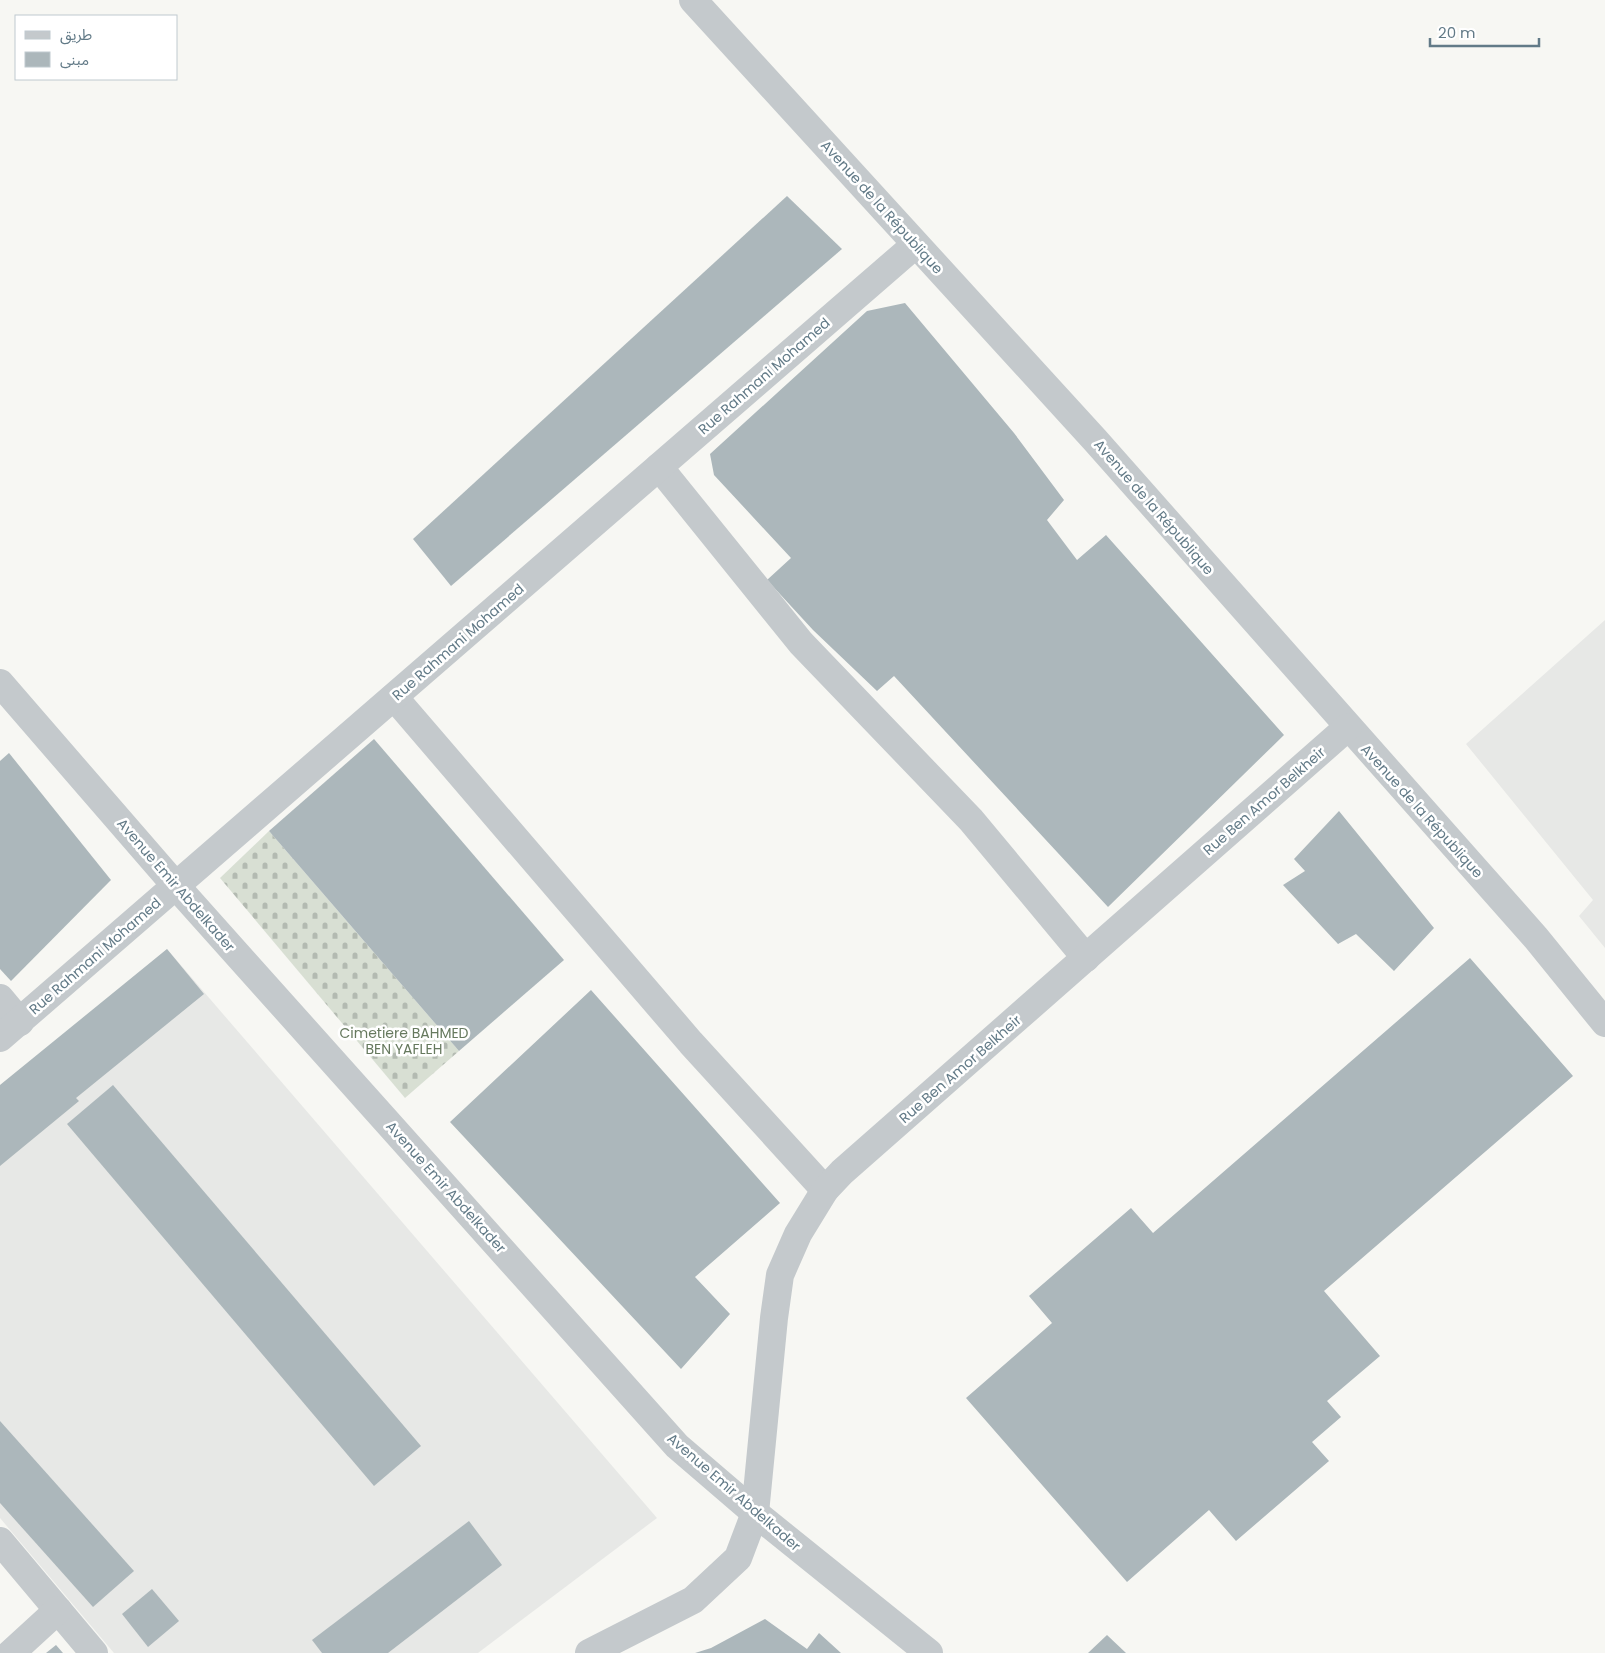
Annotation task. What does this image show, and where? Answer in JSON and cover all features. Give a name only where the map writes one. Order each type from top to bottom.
[{"type":"street","name":"Avenue de la République","points":[[693,0],[1095,440],[1536,938],[1605,1023]]},
{"type":"street","name":"Rue Rahmani Mohamed","points":[[10,1030],[915,245]]},
{"type":"street","points":[[659,467],[801,643],[971,820],[1086,958]]},
{"type":"street","name":"Avenue Emir Abdelkader","points":[[0,683],[176,886],[671,1439],[755,1513],[929,1653]]},
{"type":"street","points":[[394,697],[685,1035],[825,1190]]},
{"type":"street","name":"Rue Ben Amor Belkheir","points":[[590,1653],[693,1600],[738,1558],[755,1513],[780,1275],[798,1234],[825,1190],[842,1172],[1348,727]]},
{"type":"street","points":[[0,998],[10,1030]]},
{"type":"street","points":[[0,1541],[94,1653]]},
{"type":"street","points":[[11,1653],[58,1610]]},
{"type":"shaded area","points":[[1605,620],[1605,948],[1579,916],[1593,900],[1466,744]]},
{"type":"shaded area","points":[[167,949],[657,1518],[478,1653],[114,1653],[0,1518],[0,1089]]},
{"type":"green space","name":"Cimetiere BAHMED BEN YAFLEH","points":[[269,831],[459,1051],[405,1098],[220,878]]},
{"type":"building","points":[[787,196],[842,249],[451,586],[413,539]]},
{"type":"building","points":[[905,303],[1014,433],[1064,500],[1047,520],[1077,560],[1106,535],[1284,735],[1108,907],[894,676],[877,691],[813,630],[767,580],[791,558],[714,475],[710,454],[867,311]]},
{"type":"building","points":[[374,739],[564,960],[459,1051],[269,831]]},
{"type":"building","points":[[9,753],[111,880],[11,981],[0,969],[0,761]]},
{"type":"building","points":[[1339,811],[1434,928],[1394,971],[1356,934],[1338,944],[1283,885],[1305,871],[1294,859]]},
{"type":"building","points":[[167,949],[204,994],[76,1098],[79,1101],[0,1166],[0,1085]]},
{"type":"building","points":[[1470,958],[1573,1076],[1324,1291],[1380,1356],[1327,1401],[1341,1417],[1312,1442],[1329,1461],[1236,1541],[1209,1510],[1127,1582],[966,1398],[1052,1323],[1029,1296],[1131,1208],[1153,1233]]},
{"type":"building","points":[[591,990],[780,1203],[695,1277],[730,1314],[681,1369],[450,1122]]},
{"type":"building","points":[[113,1085],[421,1446],[374,1486],[67,1124]]},
{"type":"building","points":[[0,1421],[134,1571],[93,1607],[0,1503]]},
{"type":"building","points":[[469,1521],[502,1565],[388,1653],[322,1653],[312,1640]]},
{"type":"building","points":[[152,1589],[179,1621],[148,1647],[122,1614]]},
{"type":"building","points":[[765,1619],[807,1649],[819,1633],[841,1653],[695,1653],[711,1648]]},
{"type":"building","points":[[1107,1635],[1126,1653],[1088,1653]]},
{"type":"building","points":[[56,1645],[63,1653],[46,1653]]}]
